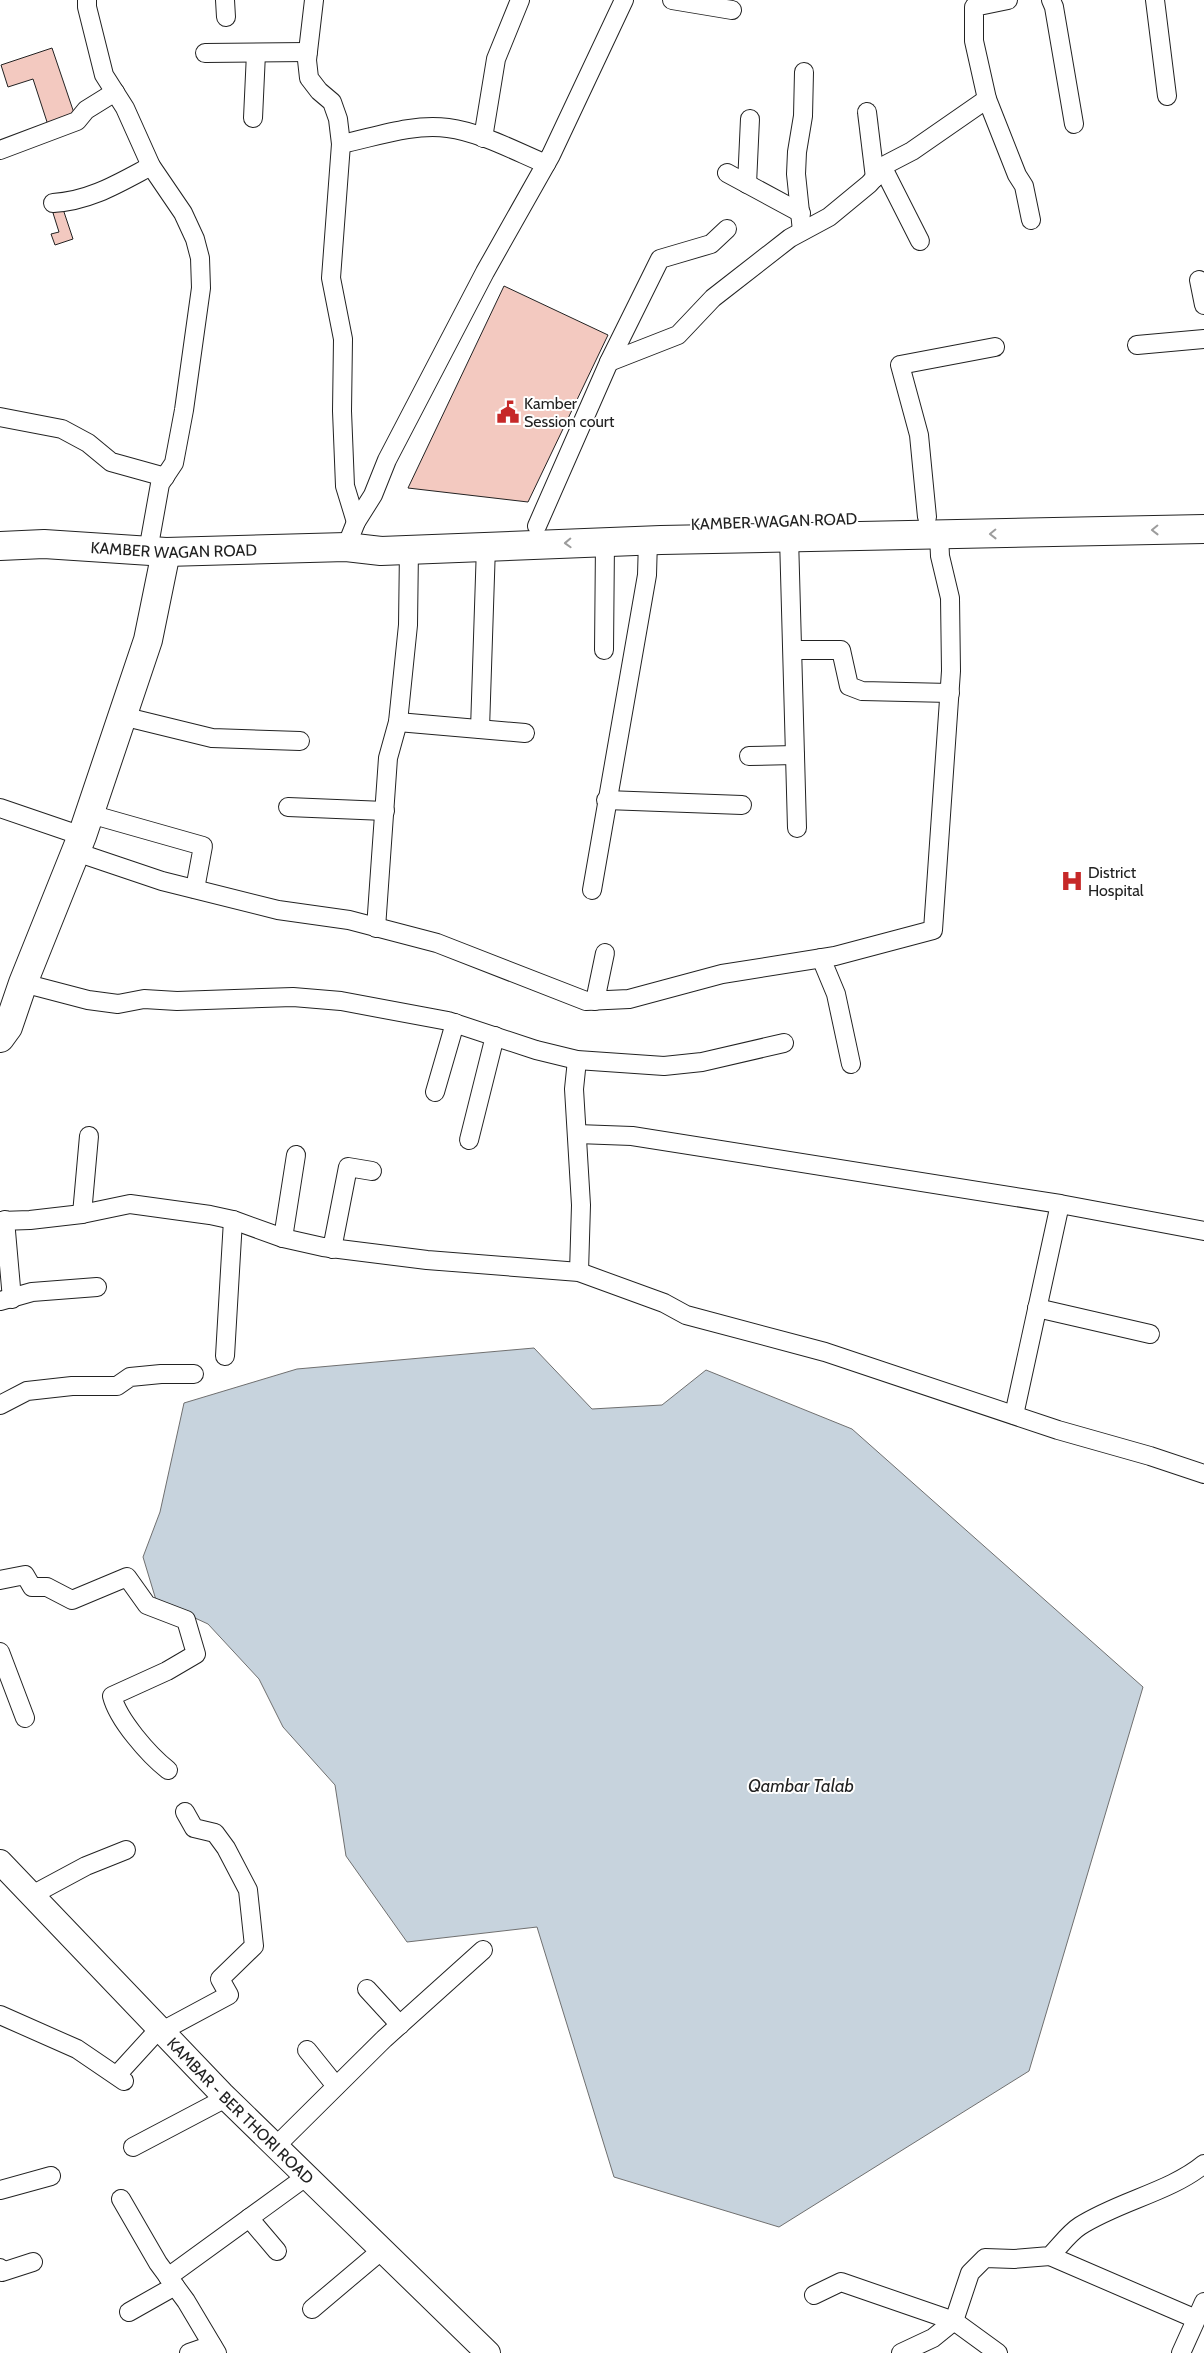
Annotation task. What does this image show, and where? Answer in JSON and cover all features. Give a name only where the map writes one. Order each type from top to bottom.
[{"type":"main road","name":"KAMBER WAGAN ROAD","points":[[0,546],[44,544],[157,552],[346,547],[380,551],[648,540],[789,537],[933,526],[1204,510]]},
{"type":"main road","name":"KAMBER WAGAN ROAD","points":[[346,547],[382,534],[538,526],[1204,528]]},
{"type":"main road","points":[[3,1031],[82,834],[148,640],[157,552]]},
{"type":"street","points":[[87,0],[87,7],[104,75],[125,108],[151,166],[183,213],[195,240],[200,258],[201,288],[184,410],[174,463],[160,484],[157,552]]},
{"type":"street","points":[[314,0],[308,52],[309,78],[319,91],[332,102],[338,119],[341,144],[331,278],[343,339],[342,411],[345,486],[356,522]]},
{"type":"street","points":[[483,138],[496,59],[520,0]]},
{"type":"street","points":[[346,547],[356,522],[373,495],[387,460],[485,272],[546,164],[624,0]]},
{"type":"street","points":[[672,0],[732,10]]},
{"type":"street","points":[[1008,0],[984,2],[974,7],[974,32],[987,99],[1017,175],[1024,186],[1031,220]]},
{"type":"street","points":[[1050,0],[1054,7],[1074,124]]},
{"type":"street","points":[[1156,0],[1166,96]]},
{"type":"street","points":[[205,53],[308,52]]},
{"type":"street","points":[[253,118],[256,53]]},
{"type":"street","points":[[802,232],[796,174],[797,152],[804,116],[804,72]]},
{"type":"street","points":[[0,150],[77,121],[86,110],[115,92]]},
{"type":"street","points":[[609,362],[678,335],[713,298],[790,238],[829,217],[887,164],[912,151],[987,99]]},
{"type":"street","points":[[867,112],[879,173],[920,240]]},
{"type":"street","points":[[747,184],[750,119]]},
{"type":"street","points":[[341,144],[424,127],[449,128],[483,138],[546,164]]},
{"type":"street","points":[[53,203],[72,202],[102,192],[151,166]]},
{"type":"street","points":[[727,174],[801,213]]},
{"type":"street","points":[[538,526],[609,362],[660,259],[711,244],[727,228]]},
{"type":"street","points":[[1199,280],[1204,305]]},
{"type":"street","points":[[1137,345],[1204,340]]},
{"type":"street","points":[[82,834],[162,881],[278,910],[349,920],[437,943],[586,1001],[628,999],[722,974],[822,958],[933,930],[950,693],[950,598],[933,526],[919,435],[900,365],[995,346]]},
{"type":"street","points":[[0,418],[62,429],[88,443],[111,462],[165,477]]},
{"type":"street","points":[[789,537],[797,828]]},
{"type":"street","points":[[592,890],[606,817],[606,800],[647,575],[648,540]]},
{"type":"street","points":[[604,650],[605,542]]},
{"type":"street","points":[[480,729],[486,546]]},
{"type":"street","points":[[376,928],[388,758],[398,722],[408,625],[409,549]]},
{"type":"street","points":[[793,650],[841,650],[849,686],[862,691],[950,693]]},
{"type":"street","points":[[122,716],[212,738],[300,741]]},
{"type":"street","points":[[398,722],[525,733]]},
{"type":"street","points":[[749,756],[795,755]]},
{"type":"street","points":[[606,800],[742,805]]},
{"type":"street","points":[[288,807],[385,811]]},
{"type":"street","points":[[0,808],[82,834],[203,846],[195,889]]},
{"type":"street","points":[[595,1001],[605,953]]},
{"type":"street","points":[[822,958],[836,994],[851,1064]]},
{"type":"street","points":[[23,983],[88,1000],[118,1004],[144,998],[177,1001],[293,997],[341,1001],[455,1023],[536,1050],[577,1060],[664,1066],[702,1062],[784,1043]]},
{"type":"street","points":[[435,1092],[455,1023]]},
{"type":"street","points":[[469,1140],[495,1036]]},
{"type":"street","points":[[577,1060],[574,1089],[581,1205],[579,1272]]},
{"type":"street","points":[[577,1134],[632,1136],[1060,1204],[1204,1231]]},
{"type":"street","points":[[82,1214],[89,1136]]},
{"type":"street","points":[[283,1238],[296,1155]]},
{"type":"street","points":[[332,1248],[348,1167],[372,1171]]},
{"type":"street","points":[[97,1286],[32,1292],[6,1300],[3,1220],[82,1214],[130,1204],[233,1220],[283,1238],[332,1248],[427,1260],[579,1272],[664,1303],[686,1315],[825,1352],[1014,1415],[1204,1474]]},
{"type":"street","points":[[1014,1415],[1060,1204]]},
{"type":"street","points":[[225,1356],[233,1220]]},
{"type":"street","points":[[1037,1308],[1150,1334]]},
{"type":"street","points":[[0,1405],[27,1391],[72,1386],[117,1386],[130,1377],[194,1374]]},
{"type":"street","points":[[0,1580],[25,1575],[32,1587],[47,1587],[72,1600],[127,1577],[147,1604],[186,1620],[196,1654],[167,1672],[112,1696],[115,1707],[130,1728],[155,1760],[168,1770]]},
{"type":"street","points":[[0,1652],[26,1718]]},
{"type":"street","points":[[0,2014],[77,2049],[120,2078],[161,2030],[229,1995],[220,1980],[254,1946],[248,1890],[215,1834],[194,1828],[185,1812]]},
{"type":"street","points":[[32,1895],[86,1866],[126,1850]]},
{"type":"street","name":"KAMBAR - BER THORI ROAD","points":[[0,1862],[226,2098],[488,2353]]},
{"type":"street","points":[[276,2146],[400,2025],[483,1950]]},
{"type":"street","points":[[366,1989],[400,2025]]},
{"type":"street","points":[[307,2050],[336,2086]]},
{"type":"street","points":[[134,2147],[226,2098]]},
{"type":"street","points":[[1050,2256],[1079,2227],[1126,2202],[1190,2175],[1204,2164]]},
{"type":"street","points":[[0,2190],[51,2176]]},
{"type":"street","points":[[129,2312],[306,2176]]},
{"type":"street","points":[[121,2199],[214,2349],[189,2353]]},
{"type":"street","points":[[249,2218],[276,2251]]},
{"type":"street","points":[[312,2309],[382,2250]]},
{"type":"street","points":[[901,2353],[934,2338],[954,2321],[970,2273],[985,2258],[1014,2259],[1050,2256],[1196,2319]]},
{"type":"street","points":[[0,2268],[2,2272],[33,2262]]},
{"type":"street","points":[[814,2295],[841,2282],[954,2321],[998,2353]]},
{"type":"street","points":[[1181,2353],[1204,2302]]},
{"type":"water","name":"Qambar Talab","points":[[534,1348],[592,1409],[662,1405],[706,1370],[852,1429],[1143,1687],[1029,2071],[779,2227],[614,2177],[537,1927],[407,1942],[346,1856],[335,1785],[283,1727],[259,1679],[208,1624],[156,1600],[143,1557],[160,1512],[184,1403],[297,1369]]},
{"type":"building","points":[[52,48],[75,116],[48,125],[33,79],[8,87],[1,65]]},
{"type":"building","points":[[63,209],[73,239],[55,245],[51,234],[59,232],[53,213]]},
{"type":"building","name":"Kamber Session court","points":[[504,286],[608,335],[528,502],[408,488]]},
{"type":"place","name":"Kamber Session court","points":[[508,412]]},
{"type":"place","name":"District Hospital","points":[[1072,881]]}]
